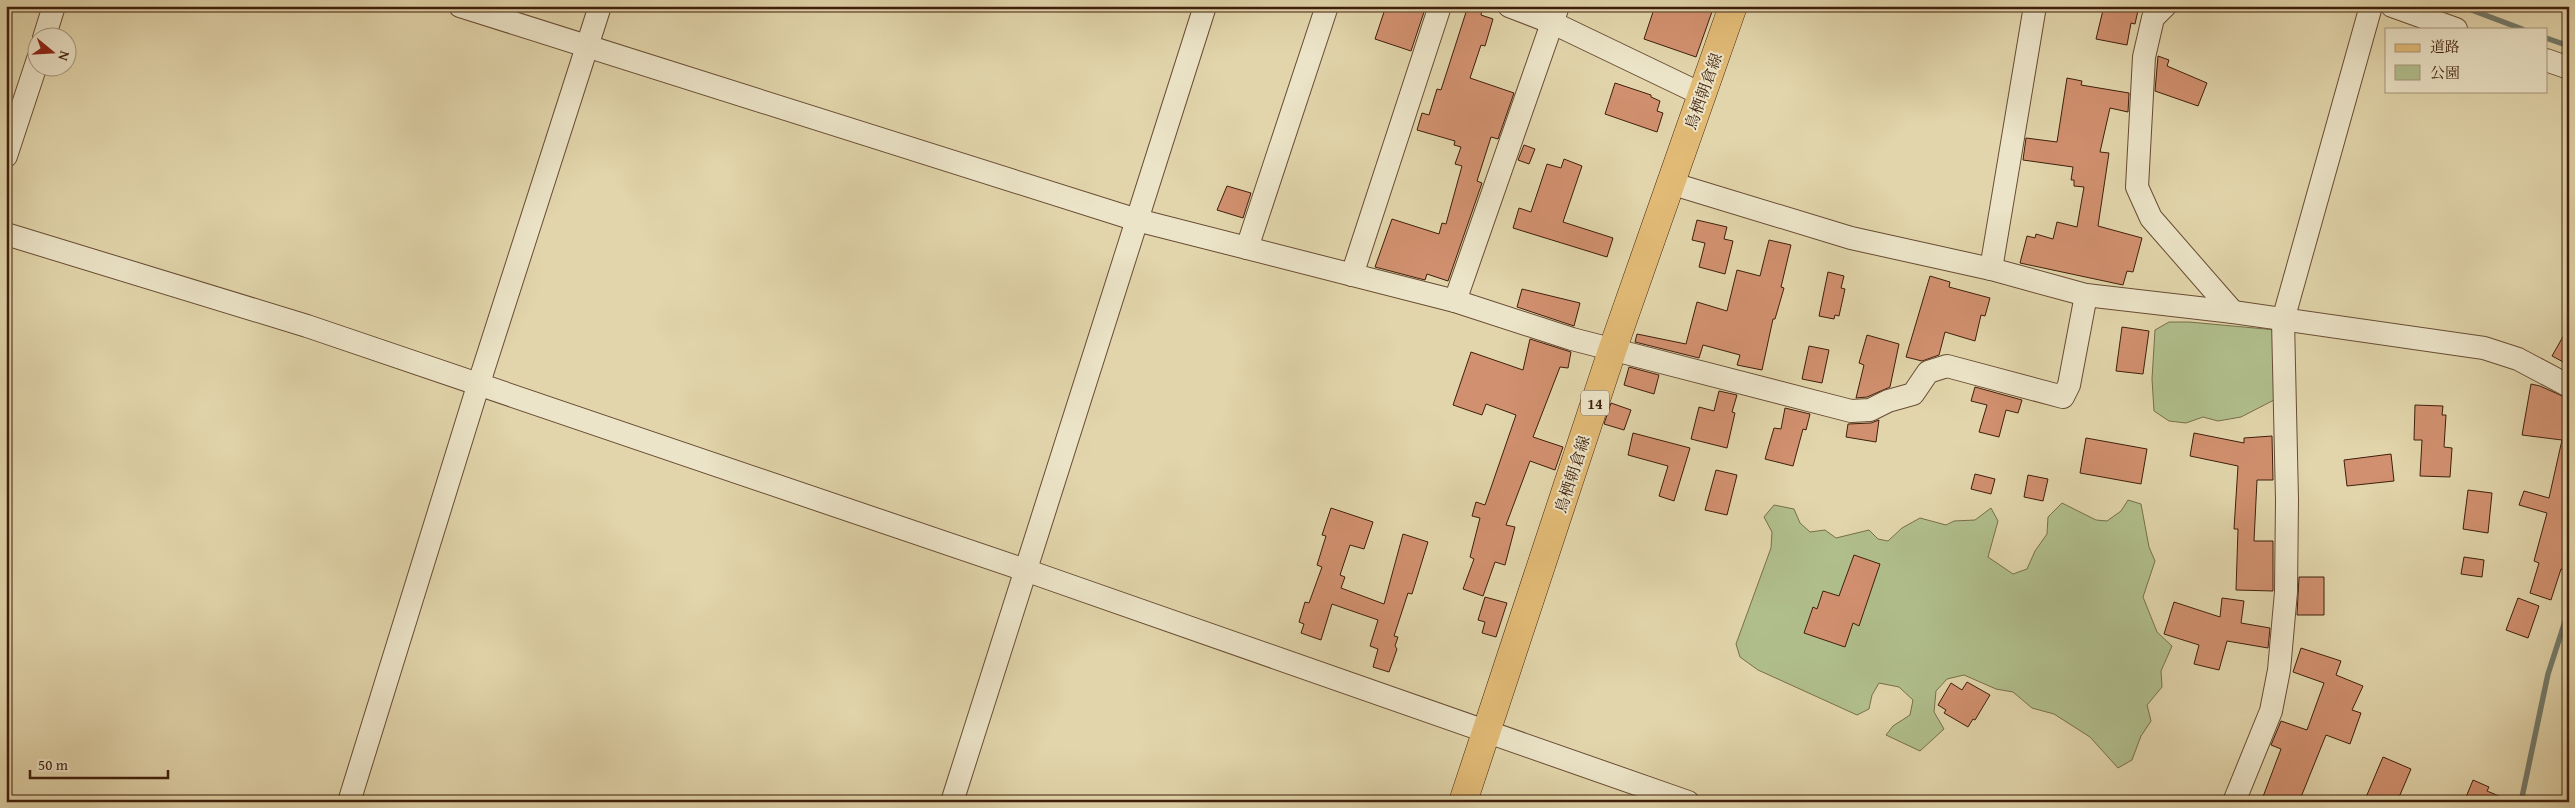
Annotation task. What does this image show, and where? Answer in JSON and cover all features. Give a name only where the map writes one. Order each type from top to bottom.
[{"type":"main road","name":"鳥栖朝倉線","points":[[1463,802],[1613,348],[1733,6]]},
{"type":"street","points":[[47,28],[54,6]]},
{"type":"street","points":[[460,6],[587,48],[1137,220],[1455,301],[1531,327],[1851,411],[1870,410],[1888,401],[1913,394],[1928,372],[1947,366],[2050,396],[2063,397],[2069,385],[2086,295]]},
{"type":"street","points":[[349,802],[478,386],[600,6]]},
{"type":"street","points":[[952,802],[1205,6]]},
{"type":"street","points":[[1247,248],[1327,6]]},
{"type":"street","points":[[1352,275],[1440,6]]},
{"type":"street","points":[[1509,6],[1556,15],[1702,94]]},
{"type":"street","points":[[1991,269],[2035,6]]},
{"type":"street","points":[[2165,6],[2153,18],[2144,57],[2137,187],[2151,218],[2233,312]]},
{"type":"street","points":[[2234,802],[2271,711],[2279,670],[2286,592],[2287,500],[2283,320],[2371,6]]},
{"type":"street","points":[[2392,6],[2453,28]]},
{"type":"street","points":[[1455,301],[1556,15]]},
{"type":"street","points":[[2548,61],[2569,68]]},
{"type":"street","points":[[6,156],[32,78]]},
{"type":"street","points":[[1670,183],[1851,238],[1991,269],[2086,295],[2233,312],[2484,348],[2518,359],[2569,386]]},
{"type":"street","points":[[6,234],[307,326],[478,386],[1025,570],[1688,802]]},
{"type":"green space","points":[[2169,322],[2276,330],[2274,400],[2241,417],[2218,421],[2203,417],[2186,423],[2169,421],[2154,411],[2152,379],[2155,330]]},
{"type":"green space","points":[[2128,500],[2141,504],[2149,547],[2155,561],[2143,597],[2157,632],[2172,646],[2161,671],[2162,687],[2147,705],[2151,721],[2141,736],[2132,760],[2118,768],[2090,737],[2054,714],[2032,708],[2013,692],[1996,689],[1964,675],[1947,679],[1936,691],[1934,712],[1944,729],[1920,751],[1886,735],[1893,726],[1910,715],[1913,700],[1899,687],[1879,683],[1872,695],[1869,709],[1857,715],[1758,670],[1740,657],[1736,644],[1771,548],[1772,532],[1764,517],[1774,505],[1794,509],[1800,523],[1810,532],[1825,530],[1836,538],[1869,530],[1878,539],[1888,541],[1902,528],[1920,518],[1946,525],[1954,521],[1975,520],[1991,508],[1998,521],[1988,557],[2013,574],[2027,569],[2035,551],[2047,534],[2048,517],[2062,503],[2096,520],[2107,521],[2121,511]]},
{"type":"building","points":[[1386,6],[1426,6],[1411,51],[1375,39]]},
{"type":"building","points":[[1468,6],[1482,9],[1481,15],[1493,19],[1485,46],[1481,45],[1470,78],[1514,93],[1498,139],[1491,137],[1477,181],[1482,183],[1448,281],[1427,274],[1425,280],[1375,267],[1392,219],[1439,234],[1442,223],[1446,224],[1462,166],[1455,164],[1461,147],[1454,145],[1455,141],[1417,130],[1422,113],[1429,115],[1437,89],[1441,90]]},
{"type":"building","points":[[1655,6],[1714,6],[1696,57],[1644,39]]},
{"type":"building","points":[[2104,6],[2139,6],[2135,24],[2131,23],[2127,45],[2096,39]]},
{"type":"building","points":[[2158,56],[2169,60],[2167,66],[2207,83],[2198,106],[2155,91]]},
{"type":"building","points":[[2067,78],[2082,81],[2081,85],[2129,93],[2128,112],[2110,108],[2100,152],[2109,153],[2098,226],[2142,238],[2133,272],[2127,271],[2123,285],[2020,263],[2027,236],[2035,238],[2036,234],[2053,239],[2057,222],[2077,227],[2084,187],[2074,186],[2074,180],[2071,180],[2073,167],[2023,160],[2026,138],[2057,142]]},
{"type":"building","points":[[1615,83],[1651,95],[1651,97],[1660,101],[1657,111],[1663,113],[1657,132],[1605,114]]},
{"type":"building","points":[[1524,145],[1535,149],[1529,164],[1518,160]]},
{"type":"building","points":[[1564,159],[1582,166],[1563,222],[1613,238],[1607,257],[1513,228],[1519,208],[1531,212],[1547,164],[1561,168]]},
{"type":"building","points":[[1227,186],[1251,193],[1243,218],[1217,210]]},
{"type":"building","points":[[1697,220],[1727,227],[1724,239],[1733,241],[1725,274],[1699,267],[1705,243],[1692,240]]},
{"type":"building","points":[[1769,240],[1791,245],[1781,287],[1784,288],[1775,319],[1773,319],[1762,370],[1737,365],[1740,355],[1703,345],[1699,358],[1635,342],[1637,334],[1686,344],[1697,302],[1727,311],[1737,270],[1760,276]]},
{"type":"building","points":[[1828,272],[1844,276],[1841,288],[1845,289],[1839,316],[1835,315],[1834,319],[1819,316]]},
{"type":"building","points":[[1930,276],[1950,282],[1949,287],[1990,298],[1985,316],[1981,315],[1975,341],[1945,332],[1939,355],[1922,361],[1906,357]]},
{"type":"building","points":[[1522,289],[1580,303],[1574,326],[1517,307]]},
{"type":"building","points":[[2569,326],[2569,365],[2552,356]]},
{"type":"building","points":[[2122,327],[2149,331],[2143,374],[2116,371]]},
{"type":"building","points":[[1867,335],[1899,344],[1890,387],[1867,397],[1856,398],[1864,365],[1859,363]]},
{"type":"building","points":[[1530,339],[1571,352],[1568,368],[1560,367],[1533,437],[1563,447],[1555,470],[1530,461],[1506,525],[1515,527],[1505,565],[1495,562],[1483,596],[1463,589],[1474,559],[1470,557],[1480,518],[1472,516],[1476,502],[1485,505],[1516,415],[1486,404],[1482,415],[1453,405],[1471,352],[1523,370]]},
{"type":"building","points":[[1809,346],[1829,350],[1822,383],[1802,379]]},
{"type":"building","points":[[1629,367],[1659,375],[1654,394],[1624,385]]},
{"type":"building","points":[[2531,384],[2569,399],[2569,571],[2561,569],[2551,600],[2530,593],[2539,563],[2534,561],[2547,513],[2519,505],[2524,491],[2549,498],[2562,440],[2522,435]]},
{"type":"building","points":[[1975,387],[2022,400],[2018,413],[2006,410],[1999,437],[1979,432],[1987,405],[1971,401]]},
{"type":"building","points":[[1719,391],[1737,395],[1732,412],[1735,413],[1727,448],[1691,439],[1699,407],[1714,411]]},
{"type":"building","points":[[1611,403],[1631,410],[1624,430],[1604,424]]},
{"type":"building","points":[[2415,405],[2443,406],[2442,415],[2446,415],[2444,447],[2452,448],[2450,477],[2420,476],[2422,440],[2414,440]]},
{"type":"building","points":[[1785,408],[1810,414],[1806,430],[1803,429],[1793,466],[1765,459],[1774,428],[1781,429]]},
{"type":"building","points":[[1879,420],[1876,442],[1846,437],[1848,424],[1871,423]]},
{"type":"building","points":[[1633,433],[1690,448],[1674,501],[1659,496],[1668,466],[1628,455]]},
{"type":"building","points":[[2194,433],[2244,443],[2244,438],[2272,436],[2273,480],[2257,480],[2254,541],[2273,541],[2273,591],[2236,590],[2238,529],[2234,529],[2238,466],[2190,456]]},
{"type":"building","points":[[2086,438],[2147,449],[2141,484],[2080,473]]},
{"type":"building","points":[[2391,454],[2394,481],[2347,486],[2344,460]]},
{"type":"building","points":[[1716,470],[1737,475],[1727,515],[1705,510]]},
{"type":"building","points":[[1975,474],[1995,479],[1991,494],[1971,489]]},
{"type":"building","points":[[2028,475],[2048,479],[2043,501],[2024,497]]},
{"type":"building","points":[[2468,490],[2492,493],[2488,533],[2463,529]]},
{"type":"building","points":[[1331,508],[1373,522],[1364,549],[1350,545],[1340,575],[1345,577],[1341,588],[1384,604],[1403,534],[1428,542],[1412,594],[1408,593],[1394,636],[1398,637],[1395,646],[1397,649],[1389,672],[1373,667],[1378,649],[1370,646],[1378,620],[1332,604],[1321,640],[1301,633],[1304,624],[1299,622],[1305,602],[1309,603],[1322,567],[1317,565],[1326,536],[1322,535]]},
{"type":"building","points":[[1854,555],[1880,564],[1859,626],[1853,623],[1845,647],[1804,633],[1813,607],[1817,609],[1823,591],[1839,596]]},
{"type":"building","points":[[2464,557],[2484,560],[2482,577],[2461,574]]},
{"type":"building","points":[[2299,577],[2324,577],[2324,615],[2297,615]]},
{"type":"building","points":[[1485,597],[1507,603],[1496,637],[1482,633],[1485,622],[1478,620]]},
{"type":"building","points":[[2222,598],[2244,601],[2241,623],[2270,628],[2268,648],[2227,641],[2219,670],[2194,664],[2199,645],[2164,634],[2174,602],[2220,617]]},
{"type":"building","points":[[2518,598],[2539,606],[2528,638],[2506,630]]},
{"type":"building","points":[[2301,648],[2341,661],[2336,675],[2363,686],[2352,710],[2361,713],[2350,744],[2326,735],[2299,802],[2261,802],[2281,749],[2271,745],[2281,721],[2307,730],[2324,683],[2293,672]]},
{"type":"building","points":[[1967,682],[1990,695],[1975,720],[1973,719],[1968,727],[1944,713],[1946,710],[1938,705],[1951,683],[1962,690]]},
{"type":"building","points":[[2383,757],[2411,769],[2397,802],[2364,802]]},
{"type":"building","points":[[2473,780],[2489,787],[2487,791],[2513,802],[2464,802]]},
{"type":"waterway","points":[[2461,6],[2519,28]]},
{"type":"waterway","points":[[2548,39],[2569,46]]},
{"type":"waterway","points":[[2569,246],[2566,252],[2569,254]]},
{"type":"waterway","points":[[2521,802],[2548,674],[2569,609]]}]
